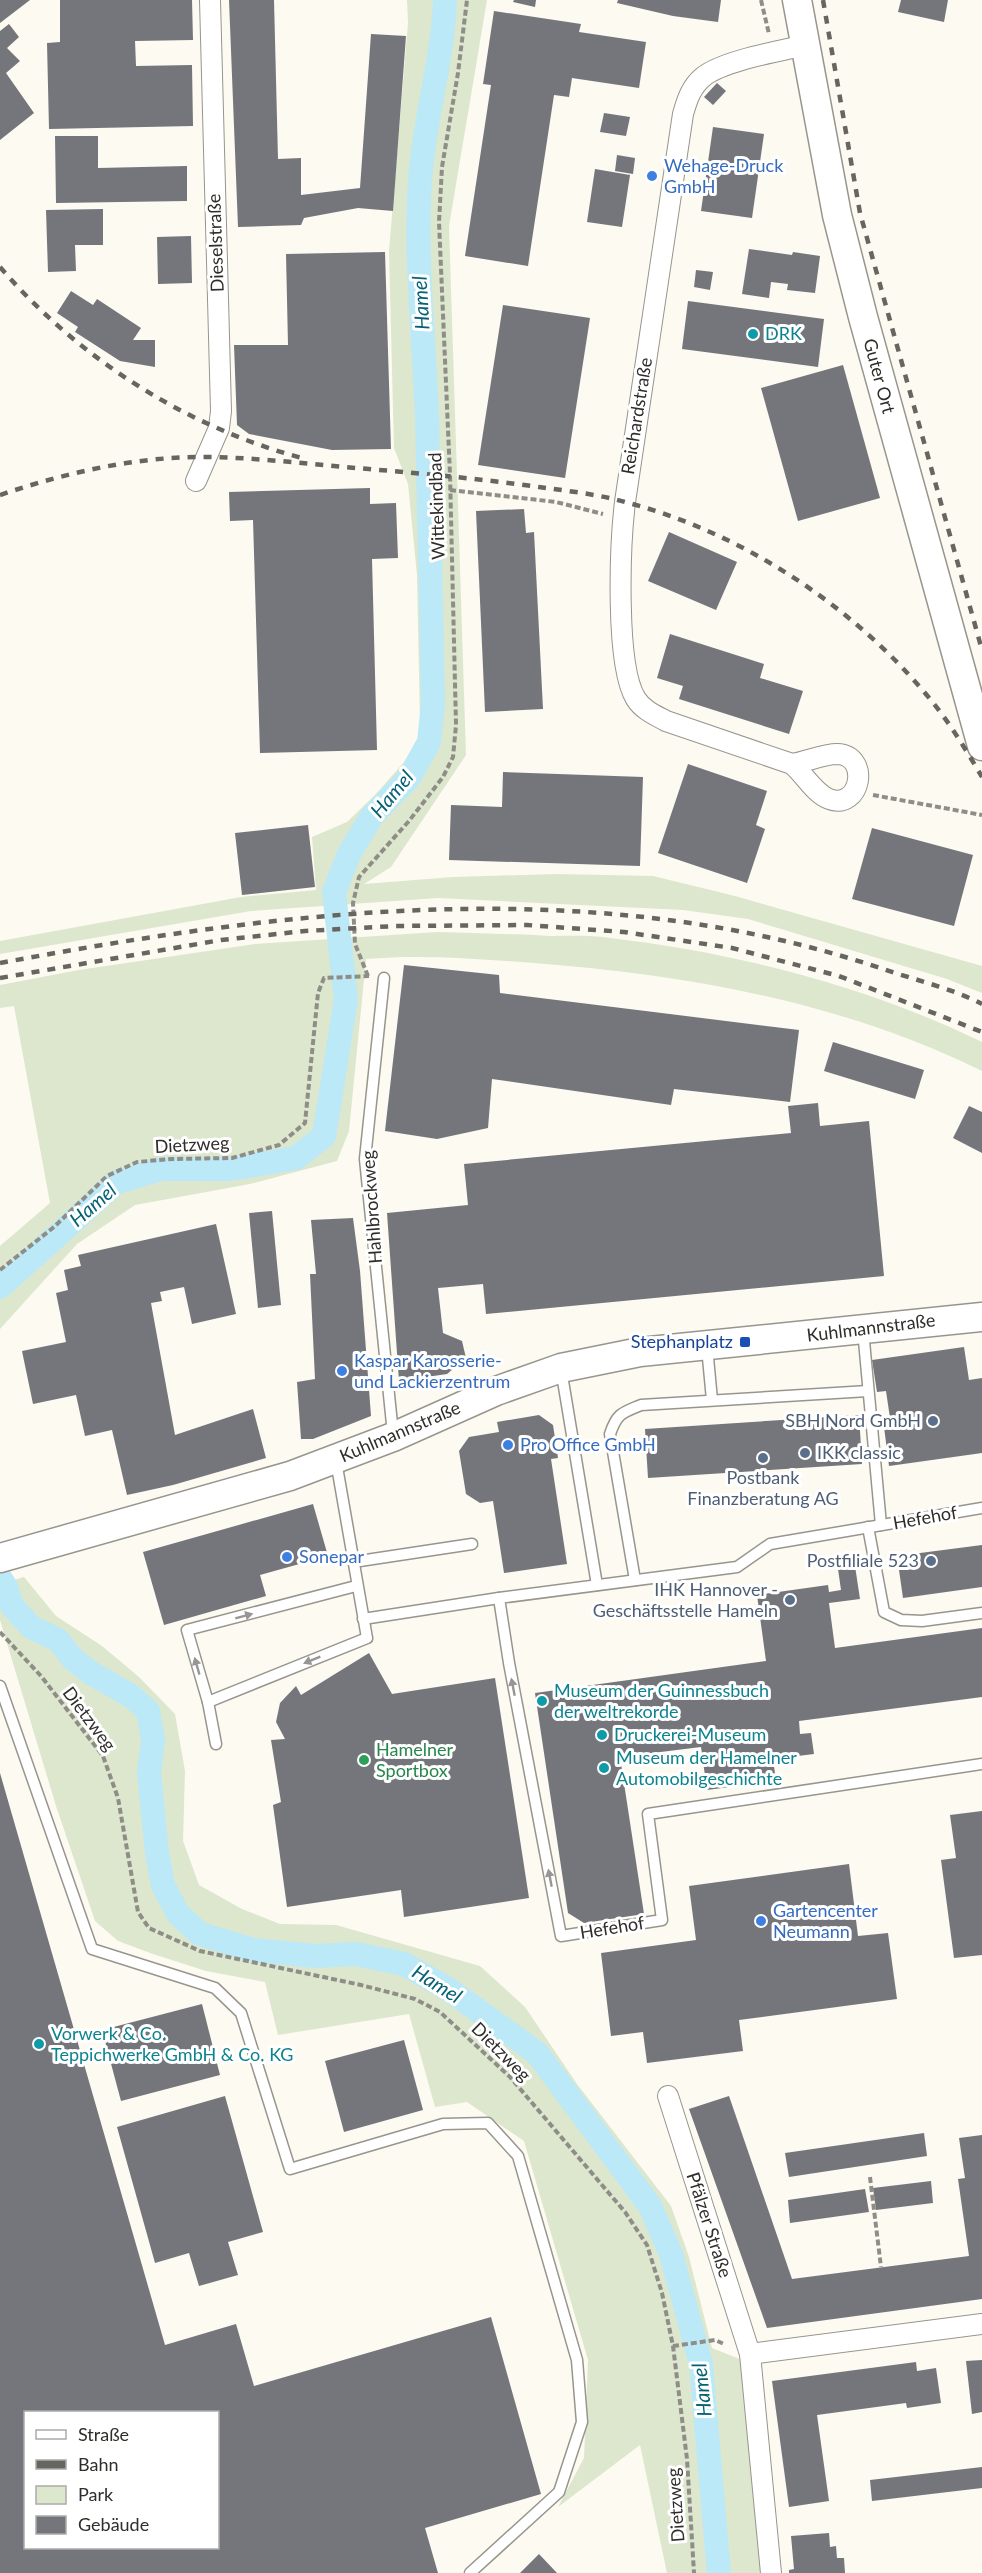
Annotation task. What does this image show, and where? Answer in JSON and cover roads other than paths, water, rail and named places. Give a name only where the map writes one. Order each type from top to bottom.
[{"type":"main road","name":"Guter Ort","points":[[797,0],[840,226],[982,746]]},
{"type":"main road","name":"Kuhlmannstraße","points":[[949,1318],[982,1308]]},
{"type":"main road","name":"Kuhlmannstraße","points":[[4,1557],[240,1491],[336,1460],[496,1391],[561,1368],[640,1352],[863,1330],[949,1318],[982,1317]]},
{"type":"street","name":"Dieselstraße","points":[[196,481],[219,428],[221,411],[210,0]]},
{"type":"street","name":"Reichardstraße","points":[[792,764],[836,754],[847,756],[855,762],[859,783],[853,794],[843,800],[830,799],[819,793],[804,773],[792,764],[666,721],[649,712],[637,701],[628,683],[625,665],[621,562],[623,520],[681,126],[688,97],[704,76],[718,68],[806,45]]},
{"type":"street","name":"Pfälzer Straße","points":[[668,2096],[750,2354],[771,2573]]},
{"type":"street","points":[[750,2354],[982,2324]]},
{"type":"lane","name":"Hahlbrockweg","points":[[384,978],[365,1159],[393,1437]]},
{"type":"lane","points":[[863,1330],[881,1525]]},
{"type":"lane","points":[[707,1346],[712,1400]]},
{"type":"lane","points":[[561,1368],[597,1585]]},
{"type":"lane","points":[[635,1580],[610,1434],[615,1419],[621,1413],[641,1405],[868,1391]]},
{"type":"lane","points":[[208,1702],[367,1638],[356,1586],[336,1460]]},
{"type":"lane","name":"Hefehof","points":[[982,1508],[770,1544],[737,1567],[499,1598],[508,1663],[561,1936],[662,1920],[648,1814],[982,1764]]},
{"type":"lane","name":"Hefehof","points":[[868,1527],[884,1612],[901,1620],[922,1621],[982,1613]]},
{"type":"lane","points":[[353,1562],[472,1544]]},
{"type":"lane","points":[[216,1744],[208,1702],[187,1630],[356,1586]]},
{"type":"lane","points":[[363,1619],[499,1598]]},
{"type":"lane","points":[[0,1686],[92,1949],[215,1988],[241,2013],[290,2169],[443,2124],[488,2123],[518,2156],[577,2360],[582,2422],[559,2493],[470,2573]]},
{"type":"waterway","name":"Hamel","points":[[0,1287],[117,1182],[161,1169],[231,1169],[296,1158],[324,1136],[346,999],[334,892],[349,854],[372,816],[409,778],[429,742],[433,704],[427,417],[419,269],[419,210],[422,158],[441,45],[445,0]]},
{"type":"waterway","name":"Hamel","points":[[0,1578],[6,1587],[12,1606],[31,1627],[58,1640],[72,1658],[91,1673],[131,1696],[148,1711],[153,1739],[149,1772],[157,1853],[163,1885],[178,1914],[200,1934],[253,1950],[315,1956],[356,1954],[404,1964],[448,1989],[537,2053],[650,2206],[671,2254],[701,2364],[719,2573]]},
{"type":"railway","points":[[823,0],[860,213],[982,650]]},
{"type":"railway","points":[[0,267],[64,331],[137,385],[217,428],[259,445],[302,458]]},
{"type":"railway","points":[[0,495],[51,479],[104,467],[156,459],[210,457],[270,460],[475,479],[582,493],[625,502],[668,515],[711,532],[752,553],[831,604],[867,633],[930,699],[951,727],[982,777]]},
{"type":"railway","points":[[0,963],[220,928],[332,916],[443,909],[554,910],[665,920],[775,939],[883,969],[958,993],[982,1004]]},
{"type":"railway","points":[[0,978],[221,940],[305,931],[395,926],[527,925],[624,932],[732,948],[839,976],[982,1032]]},
{"type":"place","name":"Wehage-Druck GmbH","points":[[652,176]]},
{"type":"place","name":"DRK","points":[[753,334]]},
{"type":"place","name":"Stephanplatz","points":[[745,1342]]},
{"type":"place","name":"Kaspar Karosserie- und Lackierzentrum","points":[[342,1371]]},
{"type":"place","name":"SBH Nord GmbH","points":[[933,1421]]},
{"type":"place","name":"Pro Office GmbH","points":[[508,1445]]},
{"type":"place","name":"IKK classic","points":[[805,1453]]},
{"type":"place","name":"Postbank Finanzberatung AG","points":[[763,1458]]},
{"type":"place","name":"Sonepar","points":[[287,1557]]},
{"type":"place","name":"Postfiliale 523","points":[[931,1561]]},
{"type":"place","name":"IHK Hannover - Geschäftsstelle Hameln","points":[[790,1600]]},
{"type":"place","name":"Museum der Guinnessbuch der weltrekorde","points":[[542,1701]]},
{"type":"place","name":"Druckerei-Museum","points":[[602,1735]]},
{"type":"place","name":"Hamelner Sportbox","points":[[364,1760]]},
{"type":"place","name":"Museum der Hamelner Automobilgeschichte","points":[[604,1768]]},
{"type":"place","name":"Gartencenter Neumann","points":[[761,1921]]},
{"type":"place","name":"Vorwerk & Co. Teppichwerke GmbH & Co. KG","points":[[39,2044]]}]
